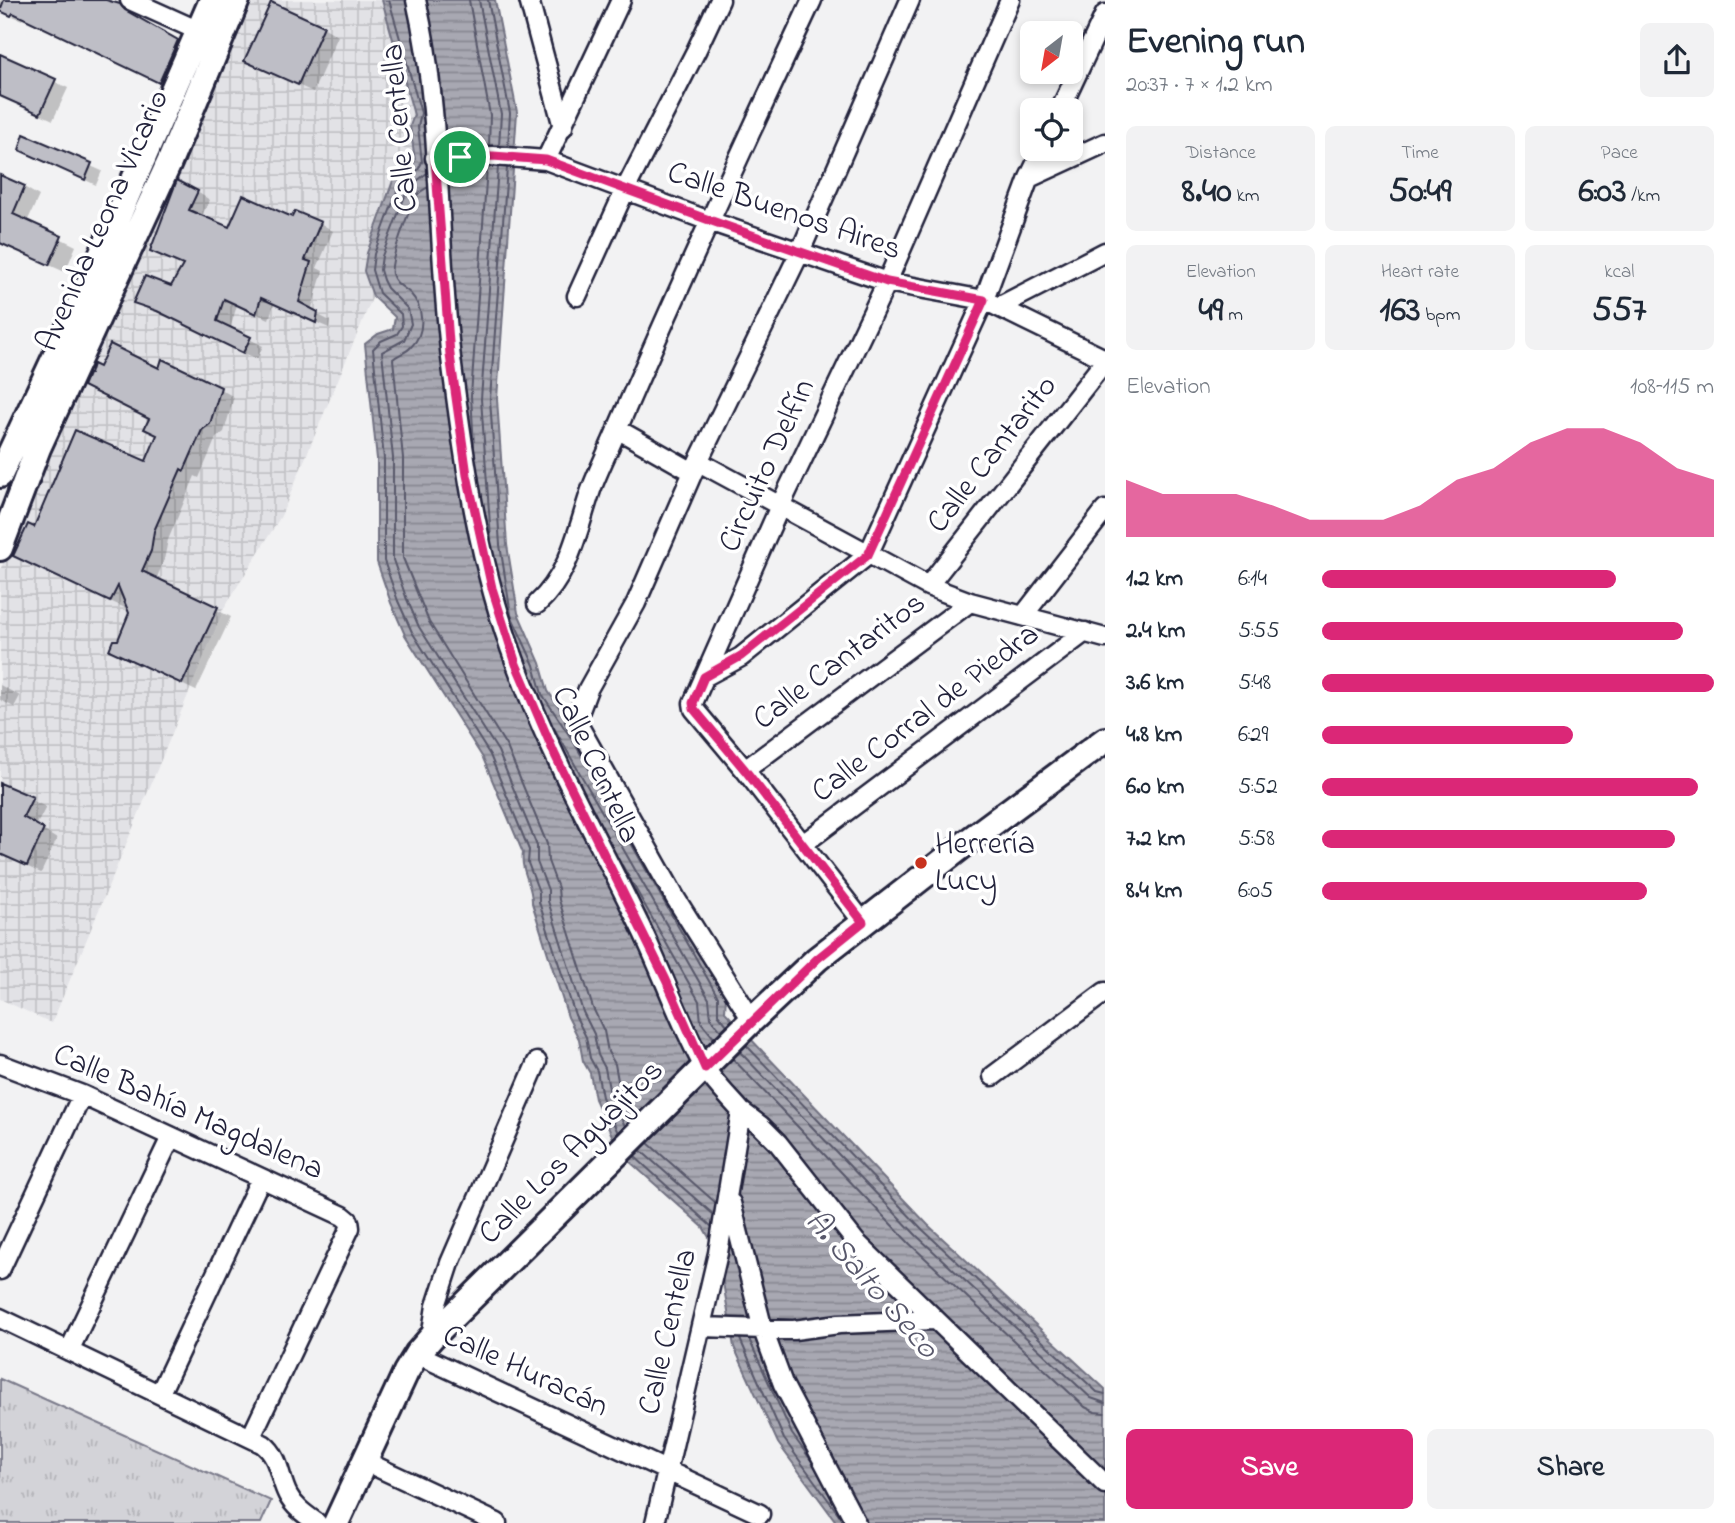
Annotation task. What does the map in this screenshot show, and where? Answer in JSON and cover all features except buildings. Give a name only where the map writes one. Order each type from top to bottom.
[{"type":"street","points":[[130,0],[209,35]]},
{"type":"street","name":"Avenida Leona Vicario","points":[[0,548],[38,448],[169,163],[209,35],[212,0]]},
{"type":"street","name":"Avenida Leona Vicario","points":[[0,475],[209,35],[237,0]]},
{"type":"street","name":"Calle Centella","points":[[416,0],[425,36],[450,355],[467,475],[492,588],[516,664],[550,744],[655,958],[705,1068],[741,1111],[729,1193],[702,1327],[655,1523]]},
{"type":"street","points":[[529,0],[563,127]]},
{"type":"street","points":[[546,160],[621,0]]},
{"type":"street","points":[[578,296],[626,188],[720,0]]},
{"type":"street","points":[[537,604],[552,590],[563,574],[592,488],[617,429],[709,220],[812,0]]},
{"type":"street","points":[[752,1020],[676,899],[576,721],[588,689],[636,603],[696,467],[800,252],[910,0]]},
{"type":"street","name":"Circuito Delfín","points":[[863,922],[694,709],[693,703],[780,506],[887,282],[1010,0]]},
{"type":"street","points":[[1066,98],[1105,14]]},
{"type":"street","points":[[1029,178],[1105,143]]},
{"type":"street","name":"Calle Buenos Aires","points":[[435,158],[493,156],[546,160],[887,282],[992,303],[1105,360]]},
{"type":"street","points":[[704,677],[741,656],[868,555],[992,303],[1029,178],[1037,161]]},
{"type":"street","points":[[992,303],[1105,251]]},
{"type":"street","name":"Calle Cantarito","points":[[928,586],[1105,360]]},
{"type":"street","points":[[617,429],[780,506],[928,586],[970,602],[1105,638]]},
{"type":"street","points":[[1023,616],[1102,520]]},
{"type":"street","name":"Calle Cantaritos","points":[[745,770],[970,602]]},
{"type":"street","name":"Calle Corral de Piedra","points":[[803,844],[1085,632]]},
{"type":"street","name":"Calle Los Aguajitos","points":[[336,1523],[364,1461],[424,1346],[752,1020],[817,959],[1105,740]]},
{"type":"street","points":[[993,1076],[1105,992]]},
{"type":"street","points":[[424,1346],[450,1263],[537,1062]]},
{"type":"street","name":"Calle Bahía Magdalena","points":[[0,1063],[82,1095],[349,1221],[350,1228],[251,1437]]},
{"type":"street","points":[[0,1270],[82,1095]]},
{"type":"street","points":[[741,1111],[778,1143],[856,1242],[1105,1484]]},
{"type":"street","points":[[69,1351],[171,1137]]},
{"type":"street","points":[[160,1393],[260,1180]]},
{"type":"street","points":[[729,1193],[763,1330],[788,1396],[856,1523]]},
{"type":"street","points":[[0,1318],[251,1437],[270,1449],[275,1455],[287,1493],[293,1503],[317,1523]]},
{"type":"street","points":[[702,1327],[794,1331],[839,1324],[934,1320]]},
{"type":"street","name":"Calle Huracán","points":[[424,1346],[666,1472],[760,1514]]},
{"type":"street","points":[[364,1461],[497,1523]]},
{"type":"shaded area","points":[[254,0],[382,0],[414,115],[411,126],[415,160],[413,165],[394,178],[379,215],[364,272],[373,296],[281,516],[224,608],[52,1023],[0,999],[0,570]]},
{"type":"green space","points":[[0,1379],[271,1501],[261,1523],[0,1523]]},
{"type":"water","name":"A. Salto Seco","points":[[382,0],[495,0],[517,112],[497,399],[507,545],[518,613],[540,663],[548,691],[581,740],[726,996],[725,1012],[928,1225],[1105,1389],[1105,1523],[837,1523],[778,1443],[734,1347],[718,1253],[703,1227],[620,1153],[595,1099],[579,1039],[568,1017],[532,903],[531,890],[523,866],[523,853],[483,758],[405,635],[377,562],[377,459],[365,344],[378,334],[393,329],[395,317],[373,296],[364,271],[367,253],[394,178],[413,165],[415,160],[410,126],[414,115]]},
{"type":"place","name":"Herrería Lucy","points":[[921,863]]},
{"type":"route","points":[[493,156],[558,163],[709,220],[887,282],[984,300],[868,555],[741,656],[704,677],[693,703],[694,709],[863,922],[817,959],[705,1068],[666,980],[555,755],[516,664],[492,588],[467,475],[450,355],[441,246],[435,158],[460,157],[493,156]]}]
